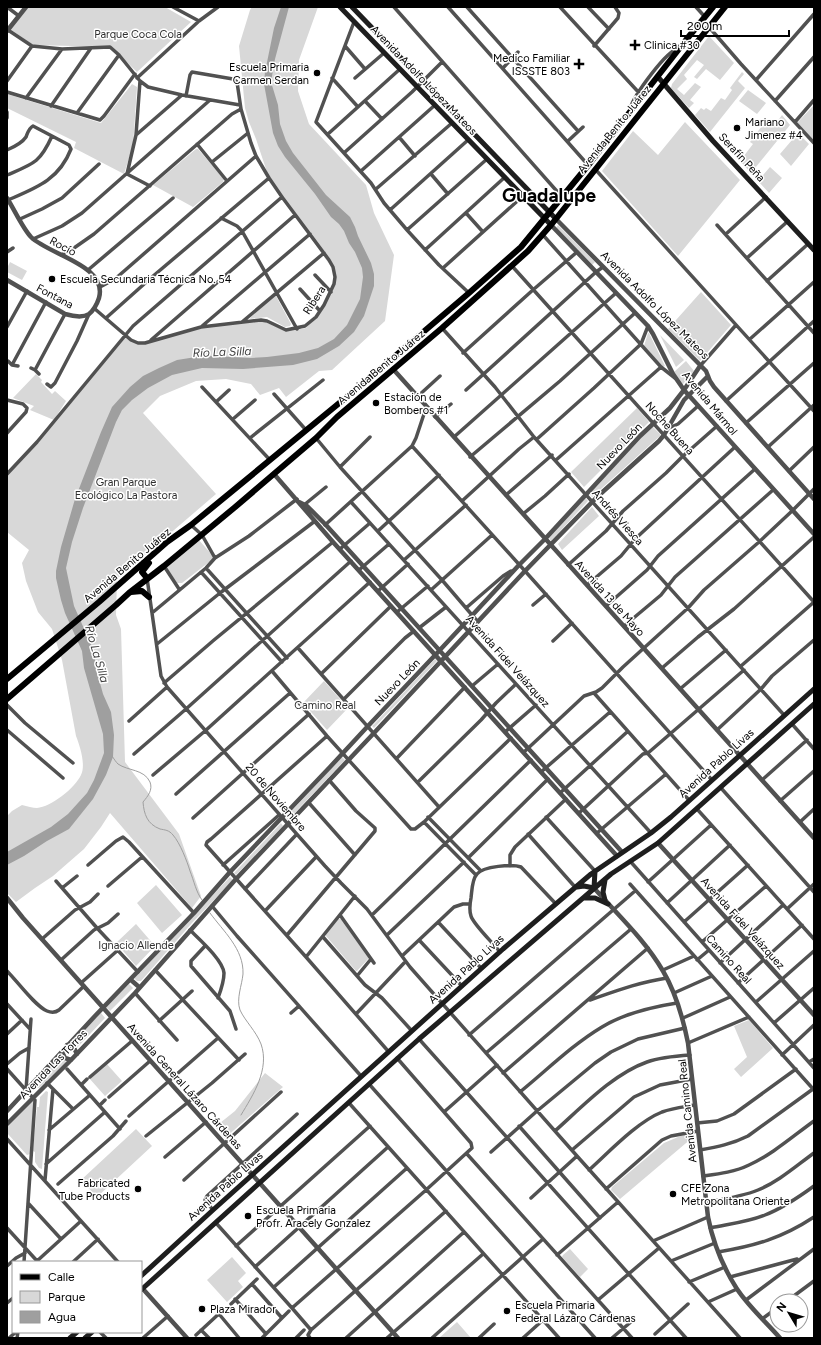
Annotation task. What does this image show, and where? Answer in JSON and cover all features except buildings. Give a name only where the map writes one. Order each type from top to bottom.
[{"type":"main road","name":"Avenida Adolfo López Mateos","points":[[340,7],[551,225]]},
{"type":"main road","points":[[347,7],[349,16]]},
{"type":"main road","name":"Avenida Adolfo López Mateos","points":[[352,7],[556,219]]},
{"type":"main road","name":"Avenida Benito Juárez","points":[[7,679],[99,602],[167,542],[191,525],[360,386],[521,247],[629,113],[640,94],[658,77],[713,7]]},
{"type":"main road","name":"Avenida Benito Juárez","points":[[7,699],[129,593],[202,535],[316,438],[337,417],[442,328],[528,251],[556,219],[725,7]]},
{"type":"main road","name":"Serafín Peña","points":[[658,77],[709,136],[814,250]]},
{"type":"main road","points":[[489,161],[497,157]]},
{"type":"main road","points":[[537,228],[542,231],[543,235]]},
{"type":"main road","points":[[360,386],[366,392]]},
{"type":"main road","points":[[147,578],[143,574],[143,570],[167,542]]},
{"type":"main road","points":[[129,593],[137,591],[142,592],[149,597]]},
{"type":"main road","name":"Avenida Pablo Livas","points":[[142,1275],[481,968],[595,871],[651,833],[814,689]]},
{"type":"main road","name":"Avenida Pablo Livas","points":[[142,1289],[397,1058],[606,878],[658,843],[814,704]]},
{"type":"main road","points":[[575,887],[581,886],[594,888],[595,871]]},
{"type":"main road","points":[[606,878],[603,889],[607,902]]},
{"type":"main road","points":[[582,899],[595,898],[607,902]]},
{"type":"street","points":[[8,7],[18,16]]},
{"type":"street","points":[[26,7],[7,31],[32,46],[62,49],[110,48],[119,55],[137,77],[152,89],[240,105]]},
{"type":"street","points":[[172,7],[199,22]]},
{"type":"street","points":[[180,11],[182,7]]},
{"type":"street","points":[[7,92],[97,120],[101,119],[137,77],[218,7]]},
{"type":"street","points":[[394,7],[562,197]]},
{"type":"street","points":[[448,7],[588,165]]},
{"type":"street","points":[[467,7],[578,131]]},
{"type":"street","points":[[560,7],[594,46],[640,94],[668,55],[675,49],[680,48]]},
{"type":"street","points":[[588,7],[609,29]]},
{"type":"street","points":[[594,46],[619,16],[619,13],[615,7]]},
{"type":"street","points":[[696,7],[705,17]]},
{"type":"street","points":[[756,80],[814,14]]},
{"type":"street","points":[[354,22],[316,120],[317,123],[361,171],[376,189],[384,203],[407,230],[469,293]]},
{"type":"street","points":[[709,27],[814,143]]},
{"type":"street","points":[[7,81],[32,46]]},
{"type":"street","points":[[345,46],[365,69]]},
{"type":"street","points":[[51,106],[91,48]]},
{"type":"street","points":[[26,98],[62,49]]},
{"type":"street","points":[[502,68],[518,52]]},
{"type":"street","points":[[355,78],[384,53]]},
{"type":"street","points":[[77,113],[119,55]]},
{"type":"street","points":[[775,101],[814,57]]},
{"type":"street","points":[[345,152],[417,87],[442,62]]},
{"type":"street","points":[[328,134],[400,69]]},
{"type":"street","name":"Ribera","points":[[184,96],[190,75],[194,72],[236,81],[239,85],[241,109],[256,156],[282,197],[331,263],[335,281],[331,292],[320,312],[308,324],[297,329]]},
{"type":"street","points":[[127,174],[136,135],[137,77]]},
{"type":"street","points":[[332,78],[358,107]]},
{"type":"street","points":[[136,135],[184,96]]},
{"type":"street","points":[[33,239],[72,220],[127,174],[210,100]]},
{"type":"street","points":[[795,122],[814,100]]},
{"type":"street","points":[[365,101],[382,119]]},
{"type":"street","points":[[361,171],[435,105]]},
{"type":"street","points":[[61,255],[94,234],[232,114],[241,109]]},
{"type":"street","points":[[376,189],[452,123]]},
{"type":"street","points":[[7,150],[22,141],[30,127],[34,126],[71,147],[61,168],[50,179],[41,185],[7,199]]},
{"type":"street","points":[[568,142],[582,126]]},
{"type":"street","points":[[212,162],[248,133]]},
{"type":"street","points":[[7,175],[28,166],[40,158],[52,136]]},
{"type":"street","points":[[399,137],[415,156]]},
{"type":"street","points":[[390,210],[468,140]]},
{"type":"street","points":[[197,144],[227,181]]},
{"type":"street","points":[[46,384],[51,387],[54,383],[77,341],[89,314],[94,309],[100,294],[100,288],[115,279],[256,156]]},
{"type":"street","points":[[407,230],[489,161]]},
{"type":"street","points":[[20,219],[62,198],[99,164]]},
{"type":"street","points":[[595,169],[790,384],[812,406],[814,411]]},
{"type":"street","points":[[127,174],[150,186]]},
{"type":"street","points":[[431,174],[448,194]]},
{"type":"street","points":[[106,318],[269,178]]},
{"type":"street","points":[[425,250],[505,178]]},
{"type":"street","points":[[443,268],[523,196]]},
{"type":"street","points":[[7,474],[37,442],[125,335],[144,316],[282,197]]},
{"type":"street","points":[[726,234],[766,197]]},
{"type":"street","points":[[88,270],[173,198]]},
{"type":"street","name":"Rocío","points":[[7,199],[33,239],[88,270],[95,277],[100,288]]},
{"type":"street","points":[[466,213],[483,232]]},
{"type":"street","points":[[150,342],[295,214]]},
{"type":"street","points":[[94,309],[134,342],[138,343],[150,342],[201,327],[264,320],[283,330],[297,329],[242,231],[237,226],[221,218]]},
{"type":"street","name":"Avenida Adolfo López Mateos","points":[[556,219],[706,372],[712,384],[814,499]]},
{"type":"street","points":[[747,258],[788,221]]},
{"type":"street","name":"Avenida Mármol","points":[[551,225],[648,326],[676,379],[684,390],[814,536]]},
{"type":"street","points":[[717,225],[814,333]]},
{"type":"street","points":[[201,327],[310,234]]},
{"type":"street","points":[[543,235],[661,367],[676,379]]},
{"type":"street","points":[[767,281],[808,244]]},
{"type":"street","points":[[7,250],[13,248]]},
{"type":"street","points":[[463,353],[577,252]]},
{"type":"street","points":[[242,323],[324,253]]},
{"type":"street","name":"Noche Buena","points":[[512,266],[554,311],[590,353],[610,373],[814,602]]},
{"type":"street","points":[[466,390],[603,267]]},
{"type":"street","points":[[315,275],[331,292]]},
{"type":"street","name":"Fontana","points":[[7,280],[66,314],[78,316],[89,314]]},
{"type":"street","points":[[750,339],[814,282]]},
{"type":"street","points":[[300,289],[320,312]]},
{"type":"street","points":[[7,327],[26,291]]},
{"type":"street","points":[[454,437],[616,293]]},
{"type":"street","points":[[12,364],[46,302]]},
{"type":"street","points":[[470,457],[560,381],[635,313],[637,303]]},
{"type":"street","points":[[39,374],[33,369],[66,314]]},
{"type":"street","points":[[726,400],[814,321]]},
{"type":"street","points":[[700,366],[736,325]]},
{"type":"street","points":[[462,501],[488,476],[519,449],[536,438],[641,344],[648,326]]},
{"type":"street","name":"Andrés Viesca","points":[[442,328],[502,395],[536,438],[784,715]]},
{"type":"street","points":[[8,361],[18,366]]},
{"type":"street","points":[[746,423],[814,363]]},
{"type":"street","name":"Nuevo León","points":[[103,1008],[194,914],[280,817],[344,753],[519,564],[545,539],[586,493],[653,423],[670,408],[700,366]]},
{"type":"street","points":[[556,460],[661,367]]},
{"type":"street","name":"Avenida 13 de Mayo","points":[[393,369],[426,408],[454,437],[470,457],[506,495],[814,838]]},
{"type":"street","points":[[417,396],[440,376]]},
{"type":"street","name":"Nuevo León","points":[[111,1017],[135,993],[236,879],[309,803],[525,571],[593,501],[656,444],[669,428],[682,402],[708,376]]},
{"type":"street","points":[[250,438],[323,380]]},
{"type":"street","points":[[202,387],[270,460]]},
{"type":"street","points":[[216,402],[230,390]]},
{"type":"street","points":[[274,394],[306,430]]},
{"type":"street","points":[[7,400],[25,405],[26,408],[26,412],[7,433]]},
{"type":"street","points":[[233,419],[255,400]]},
{"type":"street","points":[[435,417],[451,404]]},
{"type":"street","name":"Nuevo León","points":[[669,428],[678,424],[698,406]]},
{"type":"street","points":[[768,447],[812,406]]},
{"type":"street","points":[[324,527],[412,446],[426,408]]},
{"type":"street","points":[[568,565],[606,531],[618,516],[716,426]]},
{"type":"street","points":[[340,467],[370,437]]},
{"type":"street","points":[[316,438],[478,622]]},
{"type":"street","points":[[412,446],[712,780]]},
{"type":"street","points":[[587,585],[621,556],[635,539],[735,447]]},
{"type":"street","points":[[788,471],[814,447]]},
{"type":"street","points":[[506,495],[552,455]]},
{"type":"street","points":[[606,606],[650,566],[658,556],[755,469]]},
{"type":"street","points":[[274,474],[324,527],[345,546],[402,608],[419,628],[441,661],[465,687],[510,728],[583,809],[620,854]]},
{"type":"street","points":[[523,514],[569,474]]},
{"type":"street","points":[[378,531],[439,475]]},
{"type":"street","points":[[152,613],[206,568],[215,558],[326,487]]},
{"type":"street","points":[[524,752],[584,696],[594,693],[602,688],[688,608],[696,597],[759,542],[814,489]]},
{"type":"street","points":[[624,626],[661,595],[675,577],[773,490]]},
{"type":"street","name":"Avenida Fidel Velázquez","points":[[351,502],[651,833]]},
{"type":"street","points":[[301,503],[315,522],[324,527],[333,542],[414,631],[437,653],[445,657],[472,686],[505,732],[560,793],[579,813],[600,831]]},
{"type":"street","points":[[404,560],[466,505]]},
{"type":"street","points":[[156,644],[220,593],[315,522]]},
{"type":"street","points":[[340,549],[370,523]]},
{"type":"street","points":[[191,525],[202,535],[215,558]]},
{"type":"street","points":[[431,590],[492,535]]},
{"type":"street","points":[[662,668],[734,609],[814,536]]},
{"type":"street","points":[[164,683],[246,613],[333,542]]},
{"type":"street","points":[[359,570],[389,544]]},
{"type":"street","points":[[134,754],[351,561]]},
{"type":"street","points":[[378,591],[408,564]]},
{"type":"street","points":[[164,566],[179,589]]},
{"type":"street","points":[[206,568],[287,658]]},
{"type":"street","points":[[466,608],[503,576],[515,569]]},
{"type":"street","points":[[201,572],[282,662]]},
{"type":"street","name":"20 de Noviembre","points":[[147,578],[161,676],[167,687],[296,835],[372,915],[405,962],[658,1248],[740,1338]]},
{"type":"street","points":[[153,776],[272,672],[370,582]]},
{"type":"street","points":[[397,612],[428,586]]},
{"type":"street","points":[[533,605],[546,594]]},
{"type":"street","points":[[740,666],[814,602]]},
{"type":"street","points":[[321,674],[391,606]]},
{"type":"street","points":[[419,628],[446,606]]},
{"type":"street","points":[[554,641],[572,623]]},
{"type":"street","points":[[344,700],[405,638],[414,631]]},
{"type":"street","points":[[717,730],[761,689],[772,676],[814,640]]},
{"type":"street","points":[[298,648],[439,807]]},
{"type":"street","points":[[680,689],[726,650]]},
{"type":"street","points":[[472,686],[498,664]]},
{"type":"street","points":[[579,813],[643,754],[648,753],[744,670]]},
{"type":"street","points":[[272,672],[406,824],[413,829],[424,822],[511,738]]},
{"type":"street","points":[[418,782],[516,684]]},
{"type":"street","points":[[129,721],[167,687]]},
{"type":"street","points":[[397,758],[465,687]]},
{"type":"street","points":[[176,794],[290,693]]},
{"type":"street","points":[[594,693],[627,732],[648,753],[689,800]]},
{"type":"street","points":[[7,705],[73,763]]},
{"type":"street","points":[[505,732],[536,705]]},
{"type":"street","points":[[541,772],[610,712]]},
{"type":"street","points":[[193,818],[308,714]]},
{"type":"street","points":[[792,724],[814,749]]},
{"type":"street","points":[[7,730],[63,778]]},
{"type":"street","points":[[560,793],[627,732]]},
{"type":"street","points":[[327,736],[211,838],[206,845],[388,1051]]},
{"type":"street","points":[[762,780],[807,740]]},
{"type":"street","points":[[372,915],[531,760]]},
{"type":"street","points":[[780,800],[814,771]]},
{"type":"street","points":[[600,831],[666,774]]},
{"type":"street","points":[[468,858],[548,779]]},
{"type":"street","points":[[287,935],[375,831],[374,828],[356,811],[329,780]]},
{"type":"street","points":[[721,788],[814,892]]},
{"type":"street","points":[[510,866],[509,859],[512,852],[528,834],[566,799]]},
{"type":"street","points":[[309,803],[355,854]]},
{"type":"street","points":[[697,809],[814,939]]},
{"type":"street","points":[[800,822],[814,809]]},
{"type":"street","points":[[224,865],[280,817]]},
{"type":"street","points":[[428,817],[480,870]]},
{"type":"street","points":[[546,817],[595,871]]},
{"type":"street","points":[[424,822],[476,875]]},
{"type":"street","points":[[648,882],[711,825]]},
{"type":"street","points":[[528,834],[575,887]]},
{"type":"street","points":[[245,889],[296,835]]},
{"type":"street","points":[[88,865],[116,841],[123,837],[194,914]]},
{"type":"street","name":"Avenida Fidel Velázquez","points":[[658,843],[814,1015]]},
{"type":"street","points":[[667,902],[730,845]]},
{"type":"street","points":[[265,911],[316,856]]},
{"type":"street","points":[[108,886],[142,857]]},
{"type":"street","points":[[387,935],[464,862]]},
{"type":"street","name":"Camino Real","points":[[630,862],[814,1068]]},
{"type":"street","points":[[684,922],[748,865]]},
{"type":"street","points":[[500,952],[472,920],[470,912],[470,904],[476,875],[480,870],[517,866],[526,871],[556,904]]},
{"type":"street","points":[[62,888],[77,876]]},
{"type":"street","points":[[56,881],[138,972]]},
{"type":"street","points":[[630,884],[796,1069],[813,1090],[748,1136],[737,1142],[700,1150]]},
{"type":"street","points":[[787,908],[814,884]]},
{"type":"street","points":[[702,942],[766,886]]},
{"type":"street","name":"Avenida Camino Real","points":[[594,888],[648,948],[663,970],[674,993],[685,1028],[690,1055],[710,1228],[718,1252],[737,1289],[780,1338]]},
{"type":"street","points":[[469,1034],[635,891]]},
{"type":"street","points":[[42,939],[75,910],[90,902],[98,894]]},
{"type":"street","points":[[306,957],[355,896]]},
{"type":"street","name":"Avenida General Lázaro Cárdenas","points":[[7,898],[22,918],[398,1338]]},
{"type":"street","points":[[402,956],[420,941],[454,906],[470,904]]},
{"type":"street","points":[[720,963],[783,905]]},
{"type":"street","points":[[212,906],[247,948],[361,1076]]},
{"type":"street","points":[[61,960],[94,930],[108,923],[118,914]]},
{"type":"street","points":[[340,915],[374,963]]},
{"type":"street","points":[[438,923],[481,968]]},
{"type":"street","points":[[738,983],[802,925]]},
{"type":"street","points":[[486,1053],[631,929]]},
{"type":"street","points":[[190,930],[218,960],[223,968],[223,978],[218,998]]},
{"type":"street","points":[[323,937],[365,986],[382,998],[412,1030]]},
{"type":"street","points":[[420,941],[462,986]]},
{"type":"street","points":[[205,946],[191,961],[191,966],[230,1011],[236,1029]]},
{"type":"street","points":[[503,1073],[648,948]]},
{"type":"street","points":[[7,971],[40,1006],[54,1012],[59,1010],[118,950]]},
{"type":"street","points":[[697,960],[709,950]]},
{"type":"street","points":[[756,1002],[814,951]]},
{"type":"street","points":[[663,970],[694,956]]},
{"type":"street","points":[[356,976],[371,959]]},
{"type":"street","points":[[356,1014],[405,962]]},
{"type":"street","points":[[155,970],[239,1060]]},
{"type":"street","points":[[674,993],[712,976]]},
{"type":"street","points":[[587,1002],[621,989],[652,980],[667,978]]},
{"type":"street","points":[[131,980],[139,987]]},
{"type":"street","points":[[774,1023],[814,988]]},
{"type":"street","points":[[159,1021],[192,991]]},
{"type":"street","points":[[135,993],[177,1040]]},
{"type":"street","points":[[682,1018],[730,997]]},
{"type":"street","points":[[520,1092],[580,1041],[603,1026],[629,1014],[654,1006],[678,1003]]},
{"type":"street","points":[[7,1004],[30,1029]]},
{"type":"street","points":[[292,1013],[299,1006]]},
{"type":"street","name":"Avenida Las Torres","points":[[7,1111],[103,1008]]},
{"type":"street","name":"Avenida Las Torres","points":[[7,1124],[34,1099],[47,1083],[71,1060],[111,1017]]},
{"type":"street","points":[[688,1043],[749,1017]]},
{"type":"street","points":[[26,1090],[31,1019]]},
{"type":"street","points":[[7,1034],[22,1020]]},
{"type":"street","points":[[782,1055],[814,1025]]},
{"type":"street","points":[[491,1152],[506,1137],[537,1111],[595,1063],[611,1052],[638,1039],[685,1028]]},
{"type":"street","points":[[129,1116],[218,1038]]},
{"type":"street","points":[[419,1039],[686,1338]]},
{"type":"street","points":[[81,1085],[132,1041]]},
{"type":"street","points":[[67,1045],[74,1048],[76,1054]]},
{"type":"street","points":[[7,1064],[29,1048]]},
{"type":"street","points":[[62,1052],[65,1058],[71,1060]]},
{"type":"street","points":[[146,1136],[245,1054]]},
{"type":"street","points":[[555,1131],[609,1084],[634,1067],[662,1058],[690,1055]]},
{"type":"street","points":[[262,1338],[291,1309],[337,1270],[472,1148],[471,1143],[397,1058]]},
{"type":"street","points":[[809,1062],[814,1059]]},
{"type":"street","points":[[109,1097],[150,1060]]},
{"type":"street","points":[[444,1112],[467,1093],[496,1065]]},
{"type":"street","points":[[7,1068],[34,1099],[24,1261]]},
{"type":"street","points":[[67,1069],[120,1128]]},
{"type":"street","points":[[697,1123],[717,1121],[734,1114],[796,1069]]},
{"type":"street","points":[[572,1150],[634,1097],[660,1086],[692,1079]]},
{"type":"street","points":[[47,1083],[73,1109]]},
{"type":"street","points":[[369,1084],[595,1338]]},
{"type":"street","points":[[45,1180],[53,1089]]},
{"type":"street","points":[[184,1180],[281,1092]]},
{"type":"street","points":[[50,1130],[90,1095]]},
{"type":"street","points":[[100,1105],[105,1100]]},
{"type":"street","points":[[349,1103],[559,1338]]},
{"type":"street","points":[[589,1170],[650,1118],[662,1112],[676,1108],[695,1106]]},
{"type":"street","points":[[46,1164],[105,1112]]},
{"type":"street","points":[[213,1210],[205,1198],[297,1114]]},
{"type":"street","points":[[58,1184],[108,1142],[126,1121]]},
{"type":"street","points":[[703,1176],[721,1173],[749,1165],[774,1150],[814,1121]]},
{"type":"street","points":[[165,1156],[206,1122]]},
{"type":"street","points":[[236,1246],[370,1126]]},
{"type":"street","points":[[519,1126],[600,1218]]},
{"type":"street","points":[[606,1189],[662,1140],[671,1136],[698,1130]]},
{"type":"street","points":[[7,1139],[117,1261]]},
{"type":"street","points":[[255,1266],[388,1147]]},
{"type":"street","points":[[706,1202],[758,1190],[775,1182],[814,1153]]},
{"type":"street","points":[[467,1154],[632,1338]]},
{"type":"street","points":[[531,1198],[577,1156]]},
{"type":"street","points":[[274,1287],[407,1168]]},
{"type":"street","points":[[710,1228],[743,1222],[766,1215],[791,1202],[814,1186]]},
{"type":"street","points":[[557,1255],[618,1202]]},
{"type":"street","points":[[28,1203],[61,1239]]},
{"type":"street","points":[[309,1336],[311,1330],[446,1211]]},
{"type":"street","points":[[718,1252],[747,1247],[773,1239],[796,1229],[814,1217]]},
{"type":"street","points":[[653,1241],[708,1218]]},
{"type":"street","points":[[7,1228],[38,1261],[81,1221]]},
{"type":"street","points":[[216,1223],[311,1330]]},
{"type":"street","points":[[346,1338],[464,1232]]},
{"type":"street","points":[[74,1261],[98,1239]]},
{"type":"street","points":[[432,1338],[543,1239]]},
{"type":"street","points":[[671,1261],[715,1243]]},
{"type":"street","points":[[598,1300],[658,1248]]},
{"type":"street","points":[[746,1300],[814,1249]]},
{"type":"street","points":[[13,1261],[24,1253]]},
{"type":"street","points":[[388,1338],[483,1254]]},
{"type":"street","points":[[112,1261],[115,1258]]},
{"type":"street","points":[[730,1277],[800,1258]]},
{"type":"street","points":[[689,1282],[725,1267]]},
{"type":"street","points":[[231,1304],[257,1279]]},
{"type":"street","points":[[798,1293],[814,1281]]},
{"type":"street","points":[[252,1284],[282,1318]]},
{"type":"street","points":[[142,1289],[187,1338]]},
{"type":"street","points":[[708,1302],[737,1289]]},
{"type":"street","points":[[235,1300],[266,1334]]},
{"type":"street","points":[[655,1334],[688,1304]]},
{"type":"street","points":[[196,1335],[223,1310]]},
{"type":"street","points":[[219,1314],[239,1338]]},
{"type":"street","points":[[762,1319],[769,1314]]},
{"type":"street","points":[[144,1338],[168,1316]]},
{"type":"street","points":[[522,1338],[543,1320]]},
{"type":"street","points":[[612,1338],[632,1321]]},
{"type":"street","points":[[479,1338],[494,1324]]},
{"type":"street","points":[[201,1330],[208,1338]]},
{"type":"street","points":[[296,1338],[304,1330]]},
{"type":"green space","name":"Parque Coca Cola","points":[[28,7],[165,7],[191,22],[137,72],[111,47],[33,45],[10,29]]},
{"type":"green space","name":"Gran Parque Ecológico La Pastora","points":[[252,7],[318,7],[299,60],[298,91],[309,124],[366,185],[374,213],[394,255],[385,321],[332,370],[319,371],[286,397],[279,388],[260,395],[251,384],[226,379],[196,381],[160,396],[143,413],[216,494],[117,579],[116,615],[121,629],[125,762],[179,834],[201,896],[192,908],[110,813],[84,849],[53,876],[16,902],[7,893],[7,816],[22,805],[37,808],[43,807],[55,801],[74,786],[81,775],[83,766],[62,660],[52,629],[38,612],[26,581],[22,563],[29,550],[7,532],[7,474],[125,335],[138,343],[191,329],[261,320],[283,330],[306,328],[320,311],[334,284],[334,271],[269,178],[249,122],[245,108],[239,46]]},
{"type":"green space","points":[[709,36],[734,63],[720,80],[706,69],[697,79],[694,77],[704,65],[697,60],[684,75],[687,79],[677,89],[684,95],[695,83],[701,87],[690,100],[694,103],[689,108],[671,88],[672,84]]},
{"type":"green space","points":[[742,72],[744,74],[738,81],[745,88],[710,132],[695,115],[701,108],[704,110],[706,108],[711,111],[721,98],[725,100],[732,90],[730,88]]},
{"type":"green space","points":[[132,84],[137,87],[133,146],[124,174],[74,148],[76,142],[7,108],[7,94],[101,123]]},
{"type":"green space","points":[[748,90],[766,103],[757,114],[739,101]]},
{"type":"green space","points":[[814,105],[814,141],[797,123]]},
{"type":"green space","points":[[782,115],[790,125],[751,173],[740,161],[753,144],[750,142],[765,122],[773,127]]},
{"type":"green space","points":[[685,122],[740,180],[678,256],[602,171],[633,131],[658,155]]},
{"type":"green space","points":[[798,133],[809,144],[791,166],[780,154]]},
{"type":"green space","points":[[196,149],[198,149],[224,179],[223,182],[193,207],[153,185]]},
{"type":"green space","points":[[770,167],[782,178],[769,193],[758,181]]},
{"type":"green space","points":[[558,225],[595,262],[592,265],[556,228]]},
{"type":"green space","points":[[10,262],[27,271],[22,280],[7,272]]},
{"type":"green space","points":[[701,292],[731,325],[700,361],[668,329]]},
{"type":"green space","points":[[274,296],[276,296],[291,324],[290,326],[285,327],[267,317],[250,319]]},
{"type":"green space","points":[[648,333],[665,366],[663,367],[644,346]]},
{"type":"green space","points":[[660,335],[684,360],[676,367]]},
{"type":"green space","points":[[686,361],[694,371],[683,384],[681,384],[674,372]]},
{"type":"green space","points":[[36,374],[52,394],[55,391],[66,401],[54,420],[30,410],[34,406],[13,398]]},
{"type":"green space","points":[[637,408],[649,422],[584,487],[571,472]]},
{"type":"green space","points":[[651,425],[660,434],[660,436],[592,497],[588,492]]},
{"type":"green space","points":[[584,496],[588,501],[551,541],[548,536]]},
{"type":"green space","points":[[592,507],[599,516],[562,550],[558,544]]},
{"type":"green space","points":[[198,539],[213,556],[213,559],[182,583],[177,583],[164,566]]},
{"type":"green space","points":[[435,659],[437,661],[374,728],[372,726]]},
{"type":"green space","name":"Camino Real","points":[[324,681],[348,708],[327,730],[303,703]]},
{"type":"green space","points":[[342,757],[345,760],[288,820],[286,817]]},
{"type":"green space","points":[[281,823],[283,826],[236,875],[234,873]]},
{"type":"green space","points":[[230,877],[233,880],[192,923],[141,981],[137,981],[134,978]]},
{"type":"green space","points":[[156,885],[182,915],[162,933],[137,903]]},
{"type":"green space","points":[[338,919],[341,919],[369,958],[357,971],[326,936]]},
{"type":"green space","name":"Ignacio Allende","points":[[136,924],[155,946],[136,966],[116,943]]},
{"type":"green space","points":[[129,984],[133,988],[110,1011],[106,1007]]},
{"type":"green space","points":[[101,1013],[105,1018],[76,1049],[71,1044]]},
{"type":"green space","points":[[749,1020],[773,1048],[741,1077],[734,1069],[747,1057],[734,1026]]},
{"type":"green space","points":[[61,1056],[66,1062],[39,1088],[36,1087],[35,1085]]},
{"type":"green space","points":[[106,1063],[122,1081],[105,1096],[89,1078]]},
{"type":"green space","points":[[265,1073],[283,1087],[225,1138],[215,1127],[235,1111]]},
{"type":"green space","points":[[46,1091],[48,1092],[42,1169],[39,1168],[35,1162],[35,1152],[33,1151],[37,1107],[39,1107],[40,1097]]},
{"type":"green space","points":[[34,1100],[30,1154],[27,1155],[7,1133],[7,1127]]},
{"type":"green space","points":[[136,1129],[152,1146],[97,1197],[81,1180]]},
{"type":"green space","points":[[691,1133],[693,1134],[692,1138],[620,1199],[611,1190],[612,1187],[664,1143]]},
{"type":"green space","points":[[570,1249],[588,1269],[580,1277],[562,1257]]},
{"type":"green space","points":[[232,1257],[246,1273],[238,1281],[243,1287],[227,1302],[207,1280]]},
{"type":"green space","points":[[457,1322],[471,1338],[439,1338]]},
{"type":"water","points":[[281,7],[289,7],[275,59],[271,82],[278,105],[280,124],[286,141],[293,153],[326,195],[350,217],[371,263],[374,274],[374,286],[364,316],[354,332],[339,346],[317,359],[293,365],[243,369],[202,368],[172,375],[148,388],[122,410],[83,508],[72,542],[66,568],[74,606],[93,649],[103,694],[111,712],[114,735],[113,757],[106,775],[93,799],[69,829],[7,865],[7,852],[51,827],[68,814],[87,793],[94,780],[104,753],[103,734],[84,668],[82,651],[65,613],[56,578],[56,571],[61,547],[75,499],[112,407],[130,387],[143,376],[177,360],[213,356],[250,358],[267,357],[299,353],[318,348],[334,339],[347,325],[360,299],[363,277],[362,268],[344,231],[331,217],[315,194],[285,157],[278,146],[273,133],[264,84],[274,28]]},
{"type":"waterway","points":[[112,756],[118,764],[140,772],[150,782],[150,790],[143,802],[145,814],[152,824],[160,829],[168,831],[176,838],[202,900]]},
{"type":"waterway","points":[[210,913],[232,941],[240,956],[243,974],[239,1006],[242,1014],[259,1039],[263,1053],[262,1072],[259,1081],[241,1115]]},
{"type":"place","name":"Clinica #30","points":[[635,45]]},
{"type":"place","name":"Medico Familiar ISSSTE 803","points":[[579,64]]},
{"type":"place","name":"Escuela Primaria Carmen Serdan","points":[[317,73]]},
{"type":"place","name":"Mariano Jimenez #4","points":[[737,128]]},
{"type":"place","name":"Escuela Secundaria Técnica No. 54","points":[[52,279]]},
{"type":"place","name":"Estación de Bomberos #1","points":[[376,403]]},
{"type":"place","name":"Fabricated Tube Products","points":[[138,1189]]},
{"type":"place","name":"CFE Zona Metropolitana Oriente","points":[[673,1194]]},
{"type":"place","name":"Escuela Primaria Profr. Aracely Gonzalez","points":[[248,1216]]},
{"type":"place","name":"Plaza Mirador","points":[[202,1309]]},
{"type":"place","name":"Escuela Primaria Federal Lázaro Cárdenas","points":[[507,1311]]},
{"type":"district","name":"Guadalupe","points":[[549,195]]},
{"type":"water label","name":"Río La Silla","points":[[222,352]]},
{"type":"water label","name":"Río La Silla","points":[[97,654]]}]
